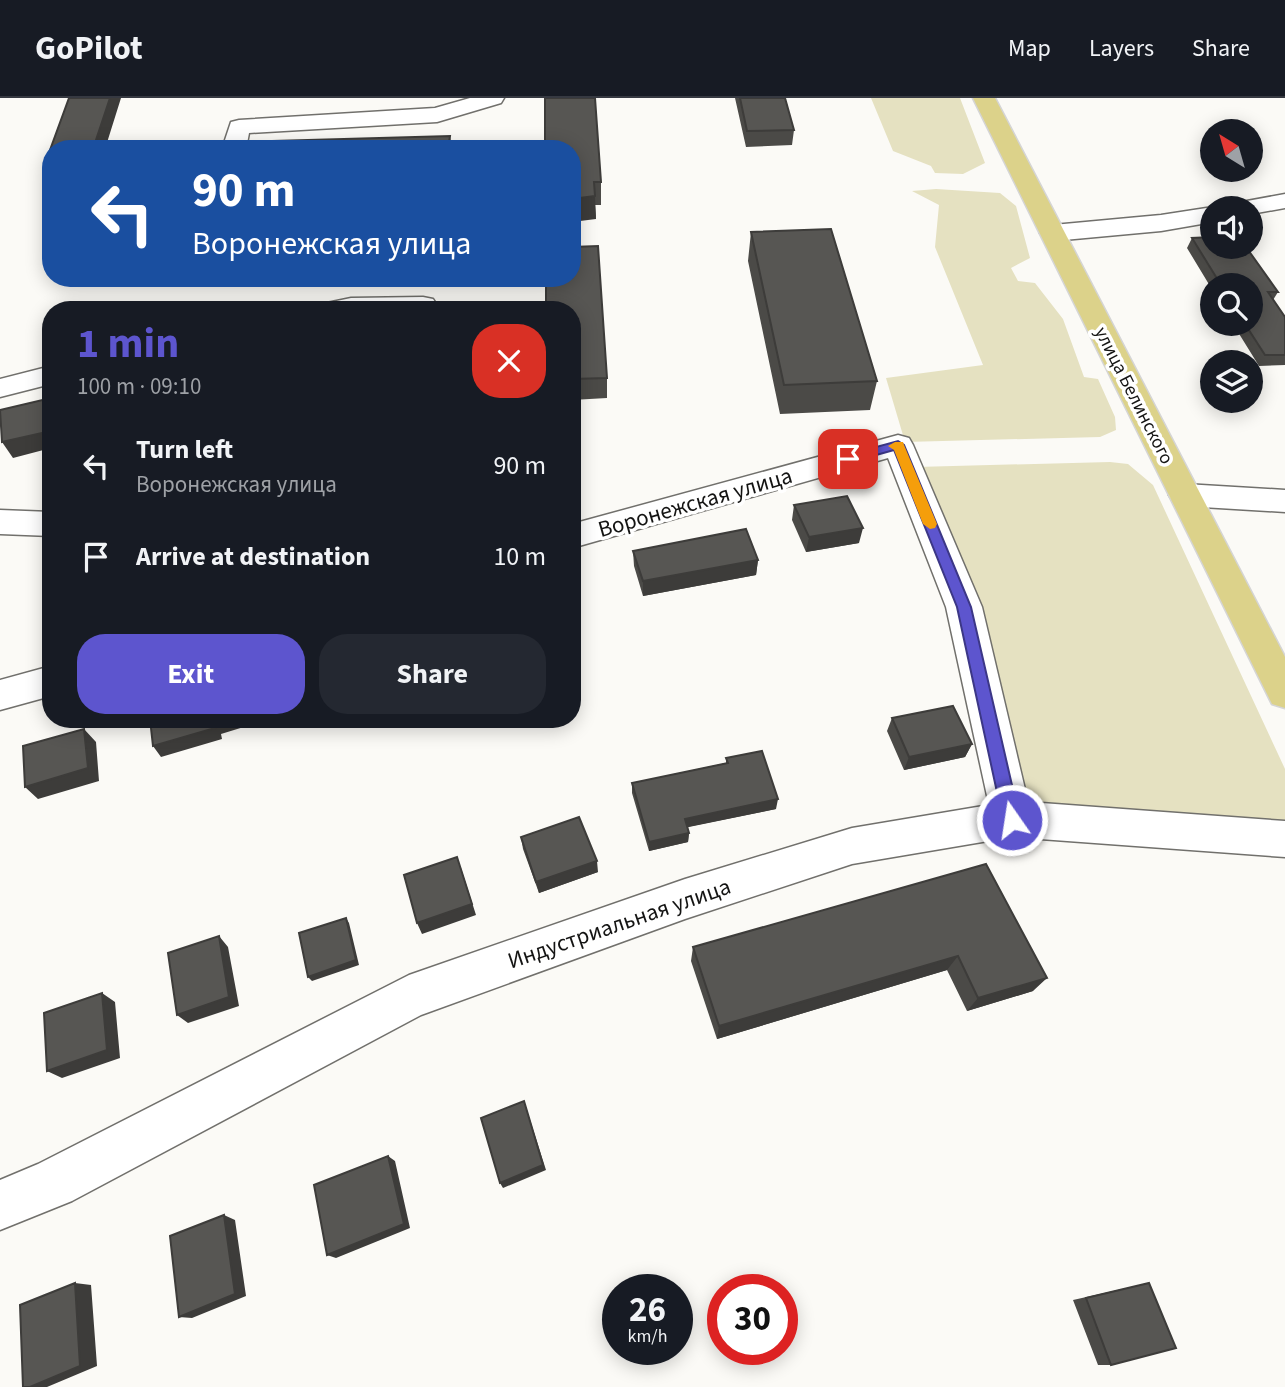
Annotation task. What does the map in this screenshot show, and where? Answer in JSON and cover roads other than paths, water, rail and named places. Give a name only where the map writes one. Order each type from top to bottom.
[{"type":"main road","name":"улица Белинского","points":[[984,98],[1285,693]]},
{"type":"street","points":[[236,140],[239,127],[437,115],[493,98]]},
{"type":"street","points":[[1263,205],[1285,201]]},
{"type":"street","points":[[1053,233],[1161,223],[1200,216]]},
{"type":"street","points":[[0,388],[42,377]]},
{"type":"street","name":"Воронежская улица","points":[[581,533],[898,445],[964,607],[1012,820]]},
{"type":"street","points":[[1185,495],[1285,501]]},
{"type":"street","points":[[0,522],[42,524]]},
{"type":"street","points":[[0,695],[42,683]]},
{"type":"street","name":"Индустриальная улица","points":[[0,1205],[54,1183],[409,997],[685,899],[852,846],[1012,820],[1285,839]]}]
